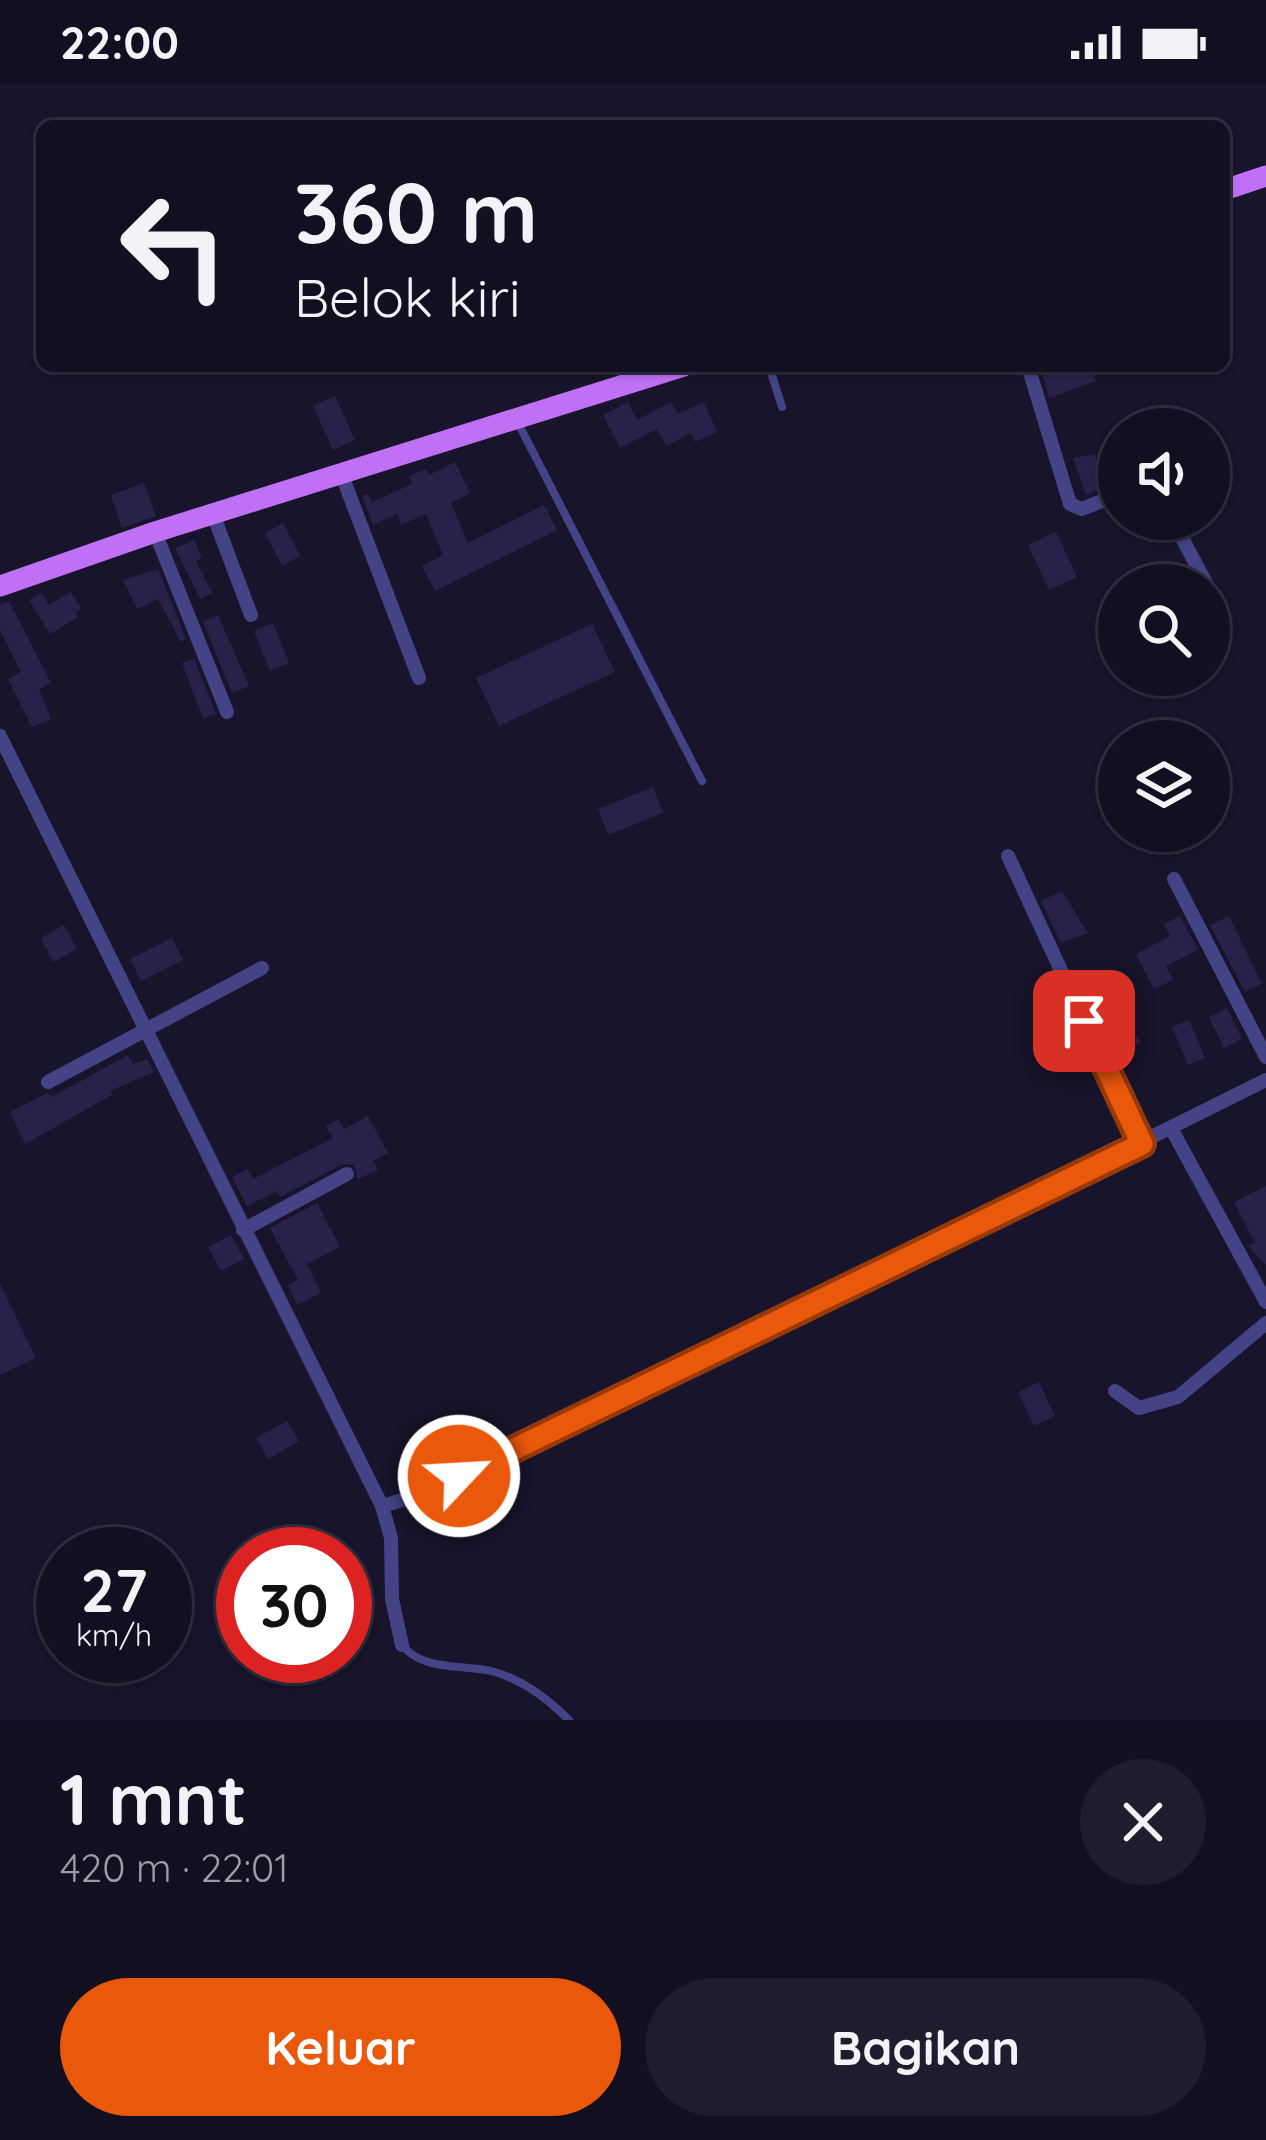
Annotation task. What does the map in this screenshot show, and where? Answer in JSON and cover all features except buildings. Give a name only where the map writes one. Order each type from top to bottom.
[{"type":"main road","points":[[1230,188],[1266,176]]},
{"type":"main road","points":[[0,586],[155,532],[664,372]]},
{"type":"street","points":[[1030,372],[1070,504],[1082,509],[1098,503]]},
{"type":"street","points":[[341,473],[419,678]]},
{"type":"street","points":[[213,514],[250,615]]},
{"type":"street","points":[[155,532],[227,712]]},
{"type":"street","points":[[0,736],[382,1506],[391,1538],[392,1599],[402,1645]]},
{"type":"street","points":[[1008,856],[1142,1144]]},
{"type":"street","points":[[1174,879],[1266,1057]]},
{"type":"street","points":[[48,1082],[262,968]]},
{"type":"street","points":[[382,1506],[416,1496],[610,1404],[1266,1080]]},
{"type":"street","points":[[1172,1130],[1266,1302]]},
{"type":"street","points":[[242,1231],[347,1174]]},
{"type":"street","points":[[1114,1391],[1139,1408],[1166,1404],[1266,1322]]},
{"type":"lane","points":[[771,372],[782,407]]},
{"type":"lane","points":[[515,418],[702,781]]},
{"type":"lane","points":[[402,1645],[412,1655],[452,1668],[510,1677],[569,1720]]},
{"type":"route","points":[[459,1476],[1142,1144],[1084,1021]]}]
